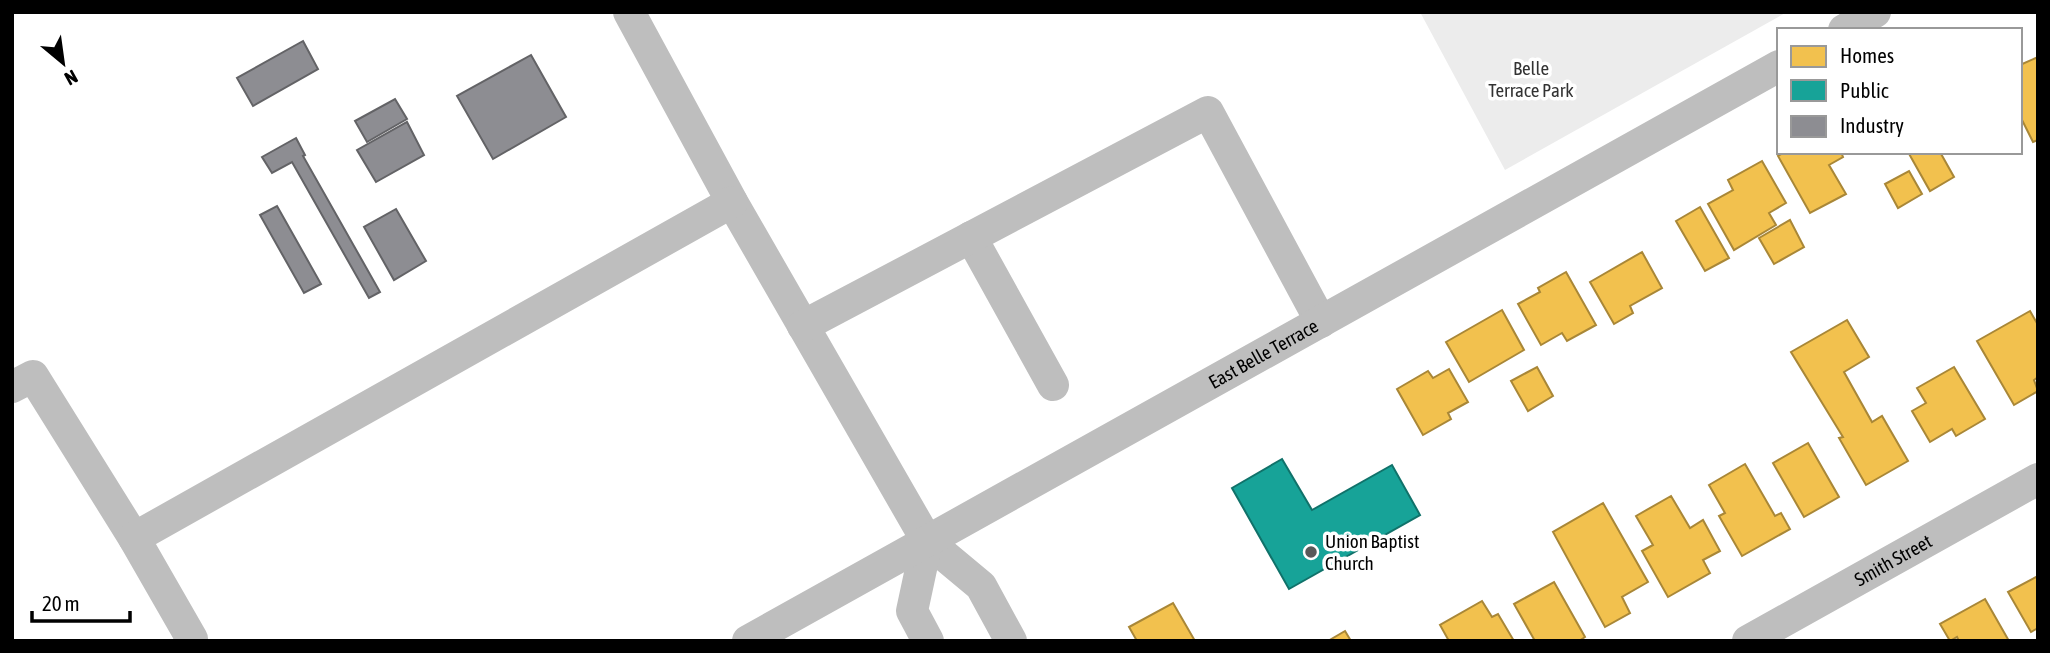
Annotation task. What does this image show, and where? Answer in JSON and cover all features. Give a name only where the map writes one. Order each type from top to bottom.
[{"type":"street","points":[[629,12],[732,202],[927,541],[981,586],[1011,641]]},
{"type":"street","points":[[1847,28],[1875,12]]},
{"type":"street","name":"East Belle Terrace","points":[[748,641],[1777,67]]},
{"type":"street","points":[[803,326],[1208,112],[1321,322]]},
{"type":"street","points":[[134,538],[732,202]]},
{"type":"street","points":[[971,237],[1053,385]]},
{"type":"street","points":[[12,387],[33,376],[134,538],[192,639],[189,641]]},
{"type":"street","name":"Smith Street","points":[[1748,641],[2038,479]]},
{"type":"street","points":[[927,541],[912,611],[928,641]]},
{"type":"green space","name":"Belle Terrace Park","points":[[1420,12],[1787,12],[1505,170]]},
{"type":"building: Homes","points":[[2038,57],[2038,140],[2033,142],[2022,120],[2022,64]]},
{"type":"building: Homes","points":[[1842,154],[1843,157],[1829,165],[1846,194],[1810,213],[1778,156]]},
{"type":"building: Homes","points":[[1909,154],[1941,154],[1954,177],[1930,191]]},
{"type":"building: Homes","points":[[1762,161],[1786,203],[1769,213],[1776,225],[1734,250],[1708,204],[1733,190],[1728,180]]},
{"type":"building: Homes","points":[[1909,171],[1922,194],[1898,208],[1885,184]]},
{"type":"building: Homes","points":[[1700,207],[1729,258],[1705,271],[1676,221]]},
{"type":"building: Homes","points":[[1790,220],[1804,247],[1774,264],[1759,238]]},
{"type":"building: Homes","points":[[1642,252],[1662,288],[1630,306],[1633,313],[1614,324],[1590,282]]},
{"type":"building: Homes","points":[[1566,272],[1596,325],[1567,341],[1562,333],[1541,345],[1518,304],[1540,292],[1538,288]]},
{"type":"building: Homes","points":[[1502,310],[1524,350],[1469,382],[1446,342]]},
{"type":"building: Homes","points":[[2030,311],[2038,325],[2038,377],[2034,380],[2038,391],[2014,405],[1977,341]]},
{"type":"building: Homes","points":[[1847,320],[1869,357],[1844,372],[1872,422],[1882,416],[1908,461],[1866,485],[1839,438],[1843,437],[1791,352]]},
{"type":"building: Homes","points":[[1537,367],[1553,396],[1528,411],[1511,381]]},
{"type":"building: Homes","points":[[1954,367],[1985,419],[1956,436],[1952,429],[1930,442],[1912,411],[1926,403],[1917,388]]},
{"type":"building: Homes","points":[[1449,369],[1468,402],[1448,413],[1451,419],[1423,435],[1397,389],[1428,371],[1433,378]]},
{"type":"building: Homes","points":[[1808,443],[1839,497],[1804,517],[1773,463]]},
{"type":"building: Homes","points":[[1745,464],[1775,516],[1781,513],[1790,529],[1742,556],[1719,516],[1725,513],[1709,485]]},
{"type":"building: Homes","points":[[1671,496],[1690,528],[1703,520],[1720,551],[1703,560],[1710,573],[1668,597],[1642,551],[1653,545],[1636,516]]},
{"type":"building: Homes","points":[[1603,503],[1648,582],[1622,597],[1630,613],[1605,627],[1553,532]]},
{"type":"building: Homes","points":[[2038,576],[2038,628],[2031,632],[2008,592]]},
{"type":"building: Homes","points":[[1554,582],[1585,637],[1579,641],[1535,641],[1514,604]]},
{"type":"building: Homes","points":[[1985,599],[2009,641],[1959,641],[1957,637],[1950,641],[1940,624]]},
{"type":"building: Homes","points":[[1482,601],[1492,617],[1498,614],[1514,641],[1449,641],[1440,625]]},
{"type":"building: Homes","points":[[1173,603],[1195,641],[1137,641],[1129,627]]},
{"type":"building: Homes","points":[[1345,631],[1351,641],[1328,641]]},
{"type":"building: Public","name":"Union Baptist Church","points":[[1282,459],[1312,510],[1392,465],[1420,515],[1289,589],[1232,488]]},
{"type":"building: Industry","points":[[303,41],[318,69],[253,106],[237,78]]},
{"type":"building: Industry","points":[[531,55],[566,117],[493,159],[457,96]]},
{"type":"building: Industry","points":[[395,99],[407,119],[367,142],[355,121]]},
{"type":"building: Industry","points":[[407,122],[424,155],[376,182],[357,150]]},
{"type":"building: Industry","points":[[296,138],[305,155],[303,156],[380,292],[369,298],[292,162],[272,173],[262,157]]},
{"type":"building: Industry","points":[[277,206],[321,284],[304,293],[260,215]]},
{"type":"building: Industry","points":[[396,209],[426,261],[394,280],[364,227]]},
{"type":"place","name":"Union Baptist Church","points":[[1311,552]]}]
